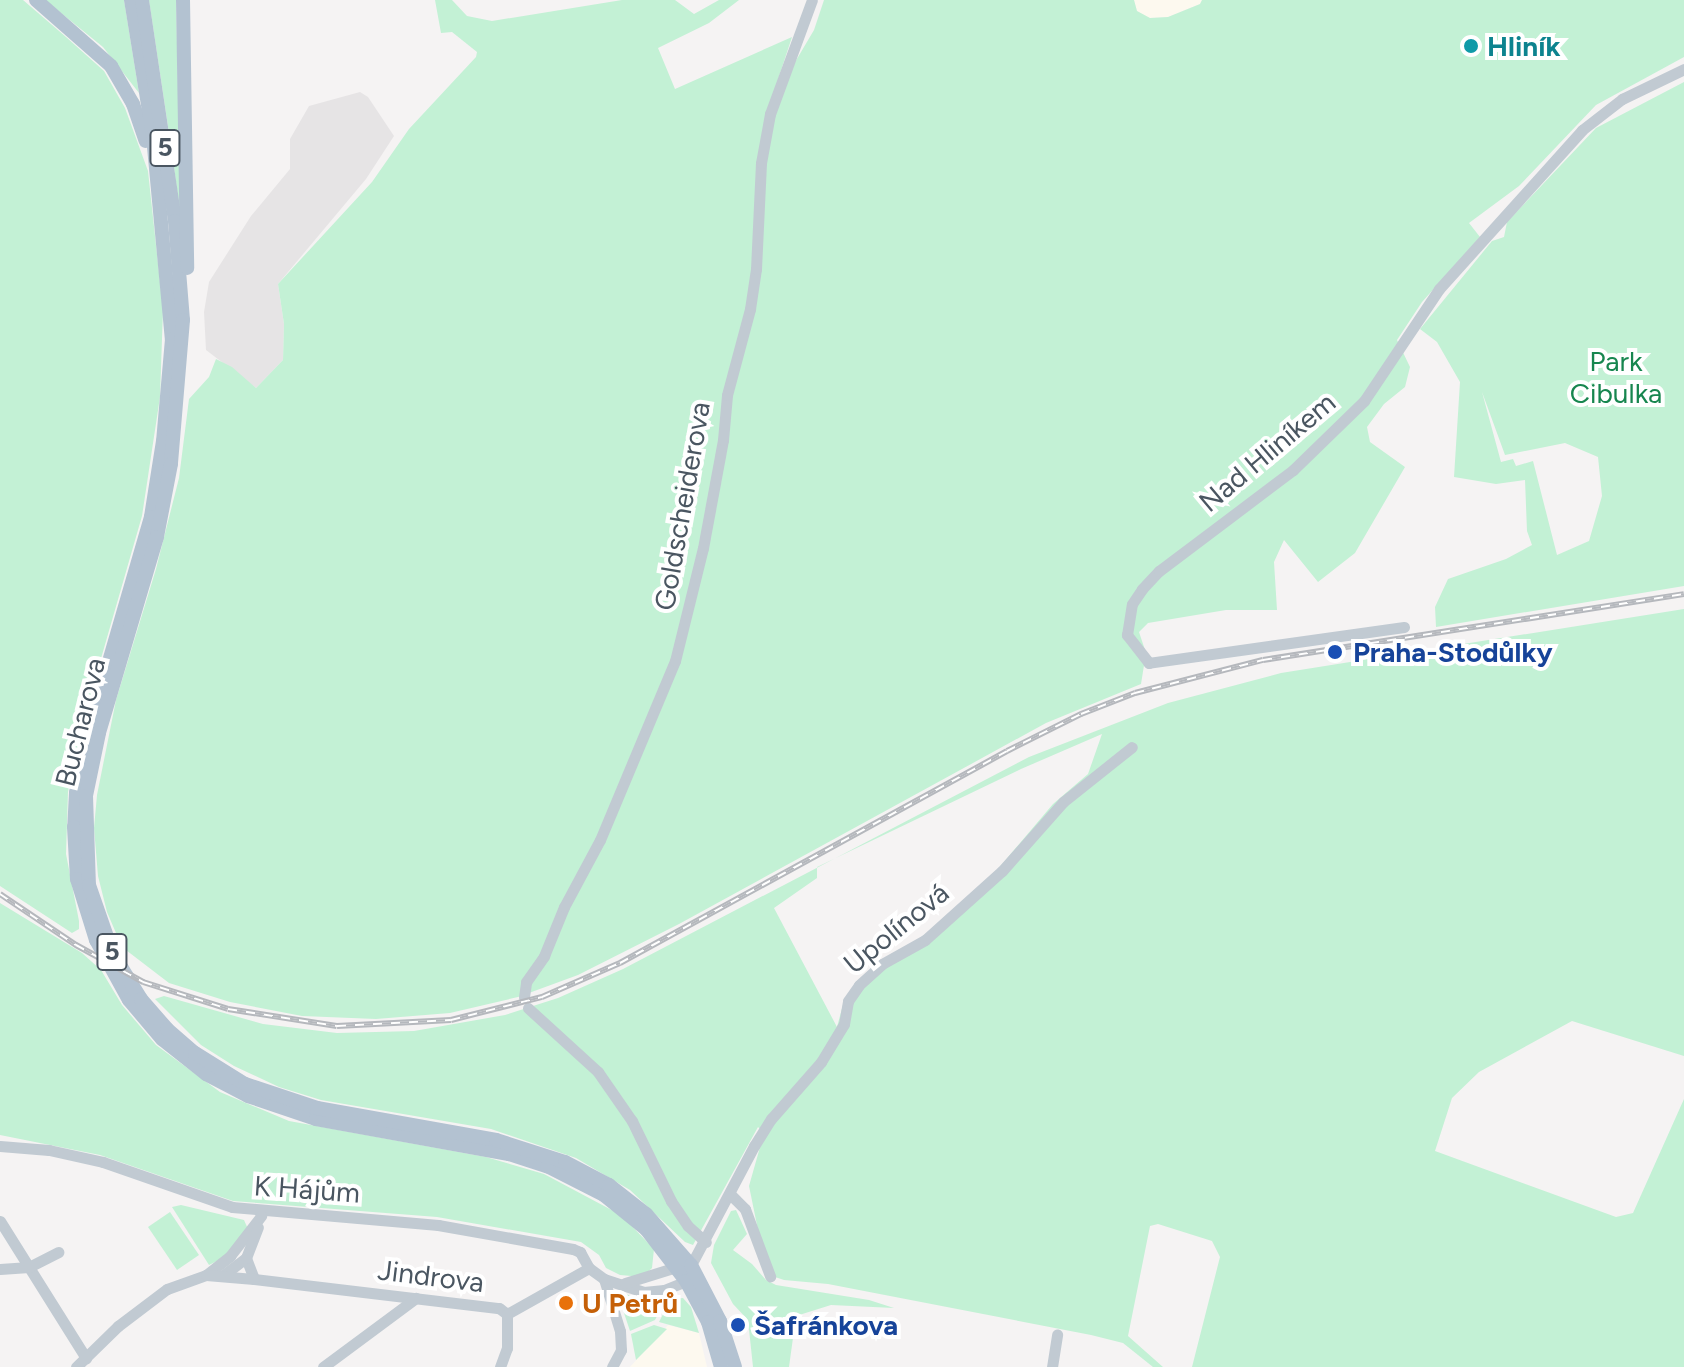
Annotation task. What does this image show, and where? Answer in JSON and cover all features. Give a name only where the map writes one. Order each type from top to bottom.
[{"type":"main road","points":[[36,0],[111,66],[133,104],[156,168]]},
{"type":"main road","name":"Bucharova","points":[[131,0],[156,168],[176,362]]},
{"type":"main road","name":"Bucharova","points":[[142,0],[167,156],[183,296],[157,537],[99,733],[86,796],[85,847],[91,897],[123,974],[181,1042],[245,1084],[304,1105],[467,1133],[565,1162],[629,1199],[664,1233],[720,1321],[735,1367]]},
{"type":"main road","points":[[183,0],[188,225],[183,296]]},
{"type":"main road","name":"Bucharova","points":[[173,398],[151,517],[89,730],[76,793],[74,827],[80,895],[114,977],[162,1039],[206,1074],[248,1096],[316,1119],[461,1142],[547,1166],[604,1195],[683,1266],[686,1281],[708,1322],[721,1367]]},
{"type":"street","name":"Goldscheiderova","points":[[706,1242],[688,1226],[671,1201],[632,1121],[598,1072],[526,1002],[526,982],[544,956],[564,907],[600,840],[675,661],[703,548],[723,440],[727,395],[750,309],[756,269],[756,226],[764,143],[775,99],[812,0]]},
{"type":"street","name":"Nad Hliníkem","points":[[1404,627],[1149,663],[1127,635],[1132,604],[1142,589],[1159,571],[1293,470],[1364,401],[1439,289],[1582,130],[1622,99],[1684,69]]},
{"type":"street","name":"Upolínová","points":[[683,1266],[706,1242],[771,1119],[821,1062],[839,1032],[848,1001],[859,985],[882,964],[925,940],[1002,871],[1063,802],[1132,747]]},
{"type":"street","name":"K Hájům","points":[[0,1146],[49,1150],[103,1162],[232,1207],[261,1214],[303,1211],[507,1235],[573,1249],[580,1252],[589,1268],[604,1279],[655,1292],[686,1281]]},
{"type":"street","points":[[731,1195],[745,1209],[770,1276]]},
{"type":"street","points":[[222,1276],[246,1258],[261,1214]]},
{"type":"street","name":"Jindrova","points":[[206,1275],[230,1256],[261,1214]]},
{"type":"street","points":[[0,1221],[86,1358]]},
{"type":"street","points":[[648,1279],[656,1269],[659,1243]]},
{"type":"street","points":[[0,1269],[29,1267],[58,1252]]},
{"type":"street","points":[[246,1258],[254,1279]]},
{"type":"street","points":[[620,1284],[648,1279],[683,1266]]},
{"type":"street","name":"Jindrova","points":[[76,1367],[149,1300],[183,1281],[206,1275],[499,1308],[507,1314],[589,1268]]},
{"type":"street","points":[[604,1279],[620,1331],[621,1350],[612,1367]]},
{"type":"street","points":[[323,1367],[363,1333],[416,1298]]},
{"type":"street","points":[[500,1367],[507,1348],[507,1314]]},
{"type":"street","points":[[1052,1367],[1057,1334]]},
{"type":"shaded area","points":[[1134,0],[1202,0],[1200,4],[1168,17],[1149,18],[1137,11]]},
{"type":"shaded area","points":[[360,92],[368,97],[394,136],[366,179],[278,284],[284,324],[283,360],[256,388],[206,350],[204,312],[209,282],[251,216],[290,169],[290,139],[309,106]]},
{"type":"shaded area","points":[[668,1325],[699,1333],[707,1367],[630,1367]]},
{"type":"green space","points":[[0,0],[23,0],[66,37],[104,71],[125,108],[148,171],[163,310],[160,397],[142,516],[81,728],[68,792],[66,854],[79,921],[79,929],[72,933],[0,886]]},
{"type":"green space","points":[[45,0],[124,0],[139,93],[103,47]]},
{"type":"green space","points":[[149,0],[176,0],[181,217],[172,153]]},
{"type":"green space","points":[[435,0],[452,0],[467,16],[492,21],[622,0],[675,0],[694,14],[719,0],[739,0],[709,23],[658,48],[675,89],[792,37],[767,113],[769,133],[788,74],[814,30],[824,0],[1134,0],[1137,11],[1150,18],[1168,17],[1200,4],[1202,0],[1684,0],[1684,57],[1596,105],[1519,186],[1469,223],[1480,237],[1422,302],[1397,340],[1410,367],[1405,387],[1384,404],[1367,427],[1370,442],[1405,467],[1355,553],[1318,582],[1284,540],[1274,562],[1277,610],[1226,610],[1148,623],[1139,632],[1146,653],[1141,684],[1046,723],[679,924],[578,975],[518,997],[450,1013],[376,1019],[302,1016],[230,1002],[169,983],[122,947],[107,912],[98,876],[94,828],[97,795],[116,700],[156,569],[179,478],[189,399],[209,377],[216,359],[232,367],[256,388],[283,360],[284,324],[278,284],[372,182],[409,129],[476,57],[477,52],[452,32],[441,33]]},
{"type":"green space","name":"Park Cibulka","points":[[1684,82],[1684,586],[1436,627],[1435,607],[1448,579],[1506,559],[1532,545],[1527,531],[1525,480],[1496,484],[1454,477],[1460,382],[1437,342],[1420,329],[1492,241],[1504,237],[1507,222],[1596,128]],"holes":[[[1482,392],[1505,455],[1565,443],[1598,457],[1602,496],[1589,541],[1557,555],[1533,461],[1516,466],[1513,459],[1501,462]]]},
{"type":"green space","points":[[1684,609],[1684,1056],[1572,1021],[1479,1072],[1452,1098],[1435,1151],[1616,1217],[1633,1213],[1684,1099],[1684,1367],[1192,1367],[1220,1257],[1212,1241],[1158,1224],[1150,1226],[1128,1336],[1163,1367],[1153,1367],[1123,1343],[1091,1335],[828,1284],[784,1280],[775,1277],[758,1230],[749,1186],[764,1133],[758,1127],[693,1245],[685,1242],[630,1190],[576,1158],[491,1129],[321,1100],[279,1087],[234,1066],[201,1045],[155,999],[164,996],[263,1024],[337,1033],[414,1031],[505,1015],[558,998],[623,969],[817,868],[817,878],[774,908],[837,1027],[844,1001],[998,869],[1053,804],[1088,774],[1102,734],[1021,769],[834,859],[1029,757],[1168,703],[1281,673]]},
{"type":"green space","points":[[0,903],[82,953],[101,970],[122,1005],[156,1045],[220,1092],[289,1121],[486,1157],[544,1174],[621,1215],[654,1249],[652,1268],[643,1277],[620,1275],[606,1268],[599,1255],[581,1242],[437,1217],[233,1201],[100,1155],[0,1135]]},
{"type":"green space","points":[[181,1205],[244,1220],[248,1229],[225,1257],[209,1265],[172,1207]]},
{"type":"green space","points":[[736,1210],[747,1234],[733,1250],[752,1264],[766,1280],[776,1285],[869,1300],[894,1308],[831,1305],[796,1316],[789,1367],[753,1367],[748,1320],[733,1304],[711,1263],[714,1245],[731,1211]]},
{"type":"green space","points":[[170,1212],[199,1255],[177,1270],[148,1227]]},
{"type":"green space","points":[[623,1293],[645,1301],[665,1301],[655,1320],[630,1331],[619,1298]]},
{"type":"green space","points":[[683,1298],[691,1307],[699,1333],[659,1322],[671,1299]]},
{"type":"green space","points":[[654,1325],[667,1329],[636,1360],[631,1334]]},
{"type":"railway","points":[[0,894],[76,945],[143,982],[228,1009],[337,1026],[451,1020],[542,997],[620,963],[1007,751],[1081,714],[1135,693],[1263,660],[1684,594]]},
{"type":"place","name":"Hliník","points":[[1471,46]]},
{"type":"place","name":"Praha-Stodůlky","points":[[1335,652]]},
{"type":"place","name":"U Petrů","points":[[566,1303]]},
{"type":"place","name":"Šafránkova","points":[[738,1325]]}]
